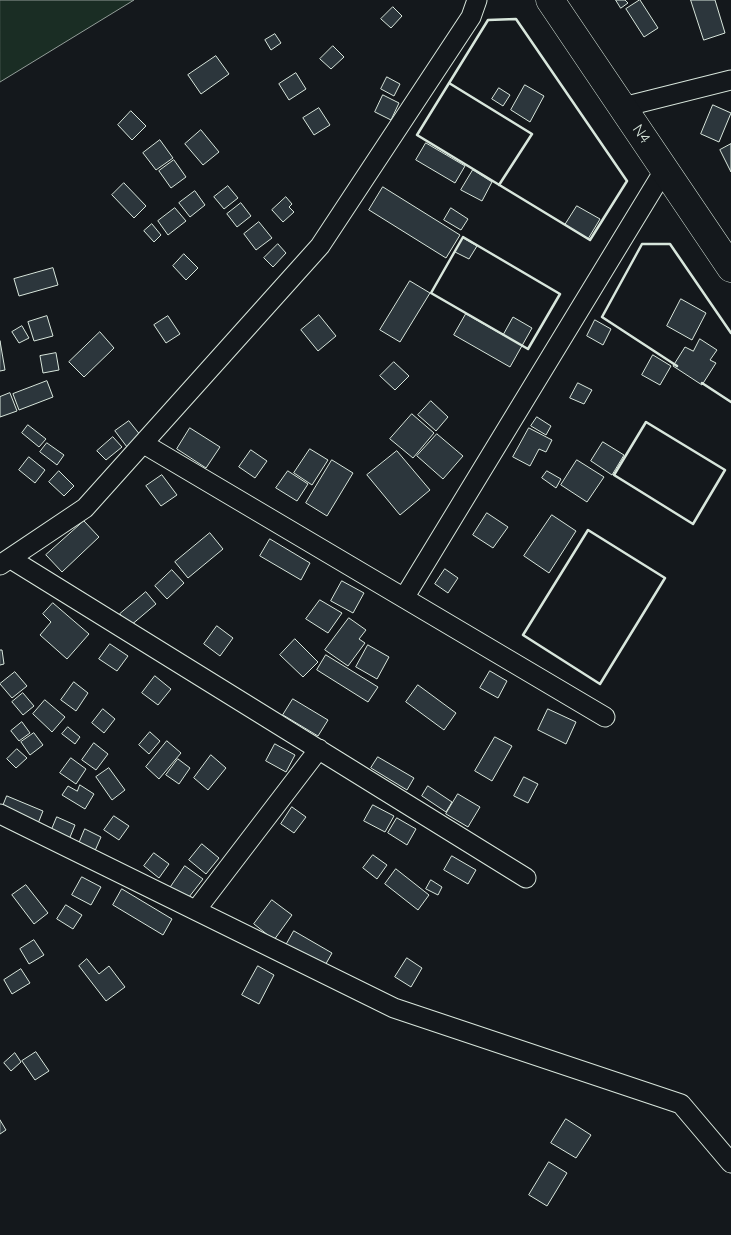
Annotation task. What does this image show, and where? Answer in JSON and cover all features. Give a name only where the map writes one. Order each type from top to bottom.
[{"type":"main road","name":"N4","points":[[550,0],[731,268]]},
{"type":"street","points":[[477,0],[471,16],[320,246],[85,508],[6,562],[319,749],[526,878]]},
{"type":"street","points":[[623,107],[731,80]]},
{"type":"street","points":[[404,598],[664,169]]},
{"type":"street","points":[[144,444],[605,717]]},
{"type":"street","points":[[196,910],[319,749]]},
{"type":"street","points":[[0,814],[394,1008],[681,1104],[731,1163]]},
{"type":"green space","points":[[0,0],[134,0],[0,82]]},
{"type":"building","points":[[616,0],[625,0],[628,3],[621,8]]},
{"type":"building","points":[[640,0],[658,28],[644,37],[626,9]]},
{"type":"building","points":[[691,0],[715,0],[725,33],[704,40]]},
{"type":"building","points":[[393,7],[402,16],[391,28],[381,19]]},
{"type":"building","points":[[275,34],[281,43],[271,50],[265,40]]},
{"type":"building","points":[[333,46],[344,57],[331,69],[320,59]]},
{"type":"building","points":[[216,56],[229,74],[201,94],[188,75]]},
{"type":"building","points":[[296,73],[306,89],[289,100],[279,84]]},
{"type":"building","points":[[387,77],[400,84],[394,96],[381,89]]},
{"type":"building","points":[[525,85],[544,96],[530,122],[511,110]]},
{"type":"building","points":[[499,88],[510,95],[503,106],[492,99]]},
{"type":"building","points":[[383,95],[399,103],[391,120],[375,112]]},
{"type":"building","points":[[713,105],[731,113],[719,142],[701,134]]},
{"type":"building","points":[[319,108],[330,125],[314,135],[303,118]]},
{"type":"building","points":[[131,111],[146,126],[132,140],[118,125]]},
{"type":"building","points":[[201,130],[219,152],[203,165],[185,144]]},
{"type":"building","points":[[160,140],[173,158],[156,170],[143,153]]},
{"type":"building","points":[[426,143],[465,166],[455,183],[416,160]]},
{"type":"building","points":[[731,144],[731,172],[720,150]]},
{"type":"building","points":[[174,160],[186,177],[171,188],[159,171]]},
{"type":"building","points":[[473,170],[492,182],[482,201],[461,190]]},
{"type":"building","points":[[124,183],[146,206],[134,218],[112,195]]},
{"type":"building","points":[[228,186],[238,198],[224,209],[214,197]]},
{"type":"building","points":[[383,187],[460,235],[446,258],[369,210]]},
{"type":"building","points":[[195,191],[205,205],[190,217],[179,203]]},
{"type":"building","points":[[286,197],[292,204],[289,207],[294,212],[283,222],[272,210]]},
{"type":"building","points":[[241,203],[251,216],[237,227],[227,214]]},
{"type":"building","points":[[577,206],[600,219],[588,239],[565,225]]},
{"type":"building","points":[[175,208],[186,221],[168,235],[158,221]]},
{"type":"building","points":[[451,208],[468,219],[461,230],[444,220]]},
{"type":"building","points":[[259,222],[272,238],[256,250],[244,234]]},
{"type":"building","points":[[152,224],[161,235],[154,242],[144,231]]},
{"type":"building","points":[[463,238],[477,246],[469,259],[455,252]]},
{"type":"building","points":[[278,244],[286,253],[273,267],[264,258]]},
{"type":"building","points":[[184,254],[198,268],[186,280],[173,266]]},
{"type":"building","points":[[53,268],[58,285],[19,296],[14,279]]},
{"type":"building","points":[[410,281],[430,293],[400,342],[380,330]]},
{"type":"building","points":[[681,299],[706,313],[692,340],[667,326]]},
{"type":"building","points":[[466,314],[503,335],[513,317],[532,328],[510,367],[454,335]]},
{"type":"building","points":[[319,315],[336,336],[318,351],[301,330]]},
{"type":"building","points":[[47,316],[53,336],[34,341],[28,322]]},
{"type":"building","points":[[168,316],[180,334],[166,343],[154,325]]},
{"type":"building","points":[[595,320],[611,329],[603,345],[587,336]]},
{"type":"building","points":[[22,326],[29,338],[19,343],[12,332]]},
{"type":"building","points":[[100,332],[114,348],[84,377],[69,362]]},
{"type":"building","points":[[700,339],[717,350],[710,360],[716,363],[702,385],[673,366],[685,347],[693,351]]},
{"type":"building","points":[[0,341],[5,370],[0,371]]},
{"type":"building","points":[[56,353],[59,370],[43,373],[40,356]]},
{"type":"building","points":[[653,355],[671,366],[660,385],[642,375]]},
{"type":"building","points":[[394,362],[409,376],[395,390],[380,376]]},
{"type":"building","points":[[47,381],[53,397],[19,410],[13,394]]},
{"type":"building","points":[[578,383],[592,390],[584,404],[570,398]]},
{"type":"building","points":[[10,393],[17,411],[0,417],[0,397]]},
{"type":"building","points":[[431,401],[448,417],[436,431],[418,415]]},
{"type":"building","points":[[412,414],[434,433],[413,458],[390,439]]},
{"type":"building","points":[[537,417],[551,426],[546,435],[531,426]]},
{"type":"building","points":[[129,421],[141,436],[127,447],[115,431]]},
{"type":"building","points":[[28,425],[46,439],[39,447],[22,433]]},
{"type":"building","points":[[190,428],[220,447],[206,468],[177,449]]},
{"type":"building","points":[[529,428],[552,440],[546,452],[539,449],[530,466],[513,457]]},
{"type":"building","points":[[437,434],[463,456],[443,479],[417,456]]},
{"type":"building","points":[[113,437],[122,447],[106,460],[97,451]]},
{"type":"building","points":[[603,442],[624,455],[612,475],[591,461]]},
{"type":"building","points":[[47,443],[64,455],[57,465],[40,452]]},
{"type":"building","points":[[310,449],[328,460],[312,485],[294,473]]},
{"type":"building","points":[[251,450],[267,461],[255,478],[239,467]]},
{"type":"building","points":[[397,451],[430,490],[400,515],[367,475]]},
{"type":"building","points":[[29,457],[45,470],[35,483],[19,470]]},
{"type":"building","points":[[332,460],[353,473],[327,516],[306,503]]},
{"type":"building","points":[[577,460],[604,477],[587,502],[561,485]]},
{"type":"building","points":[[59,471],[74,486],[64,496],[49,482]]},
{"type":"building","points":[[288,471],[308,484],[297,501],[276,488]]},
{"type":"building","points":[[547,471],[561,479],[556,488],[542,478]]},
{"type":"building","points":[[162,475],[177,495],[161,506],[146,486]]},
{"type":"building","points":[[487,513],[508,527],[493,548],[473,535]]},
{"type":"building","points":[[552,515],[576,531],[549,573],[524,556]]},
{"type":"building","points":[[84,521],[99,537],[62,572],[46,555]]},
{"type":"building","points":[[210,533],[223,549],[188,578],[175,562]]},
{"type":"building","points":[[270,539],[310,563],[301,580],[260,556]]},
{"type":"building","points":[[445,569],[458,578],[448,593],[435,584]]},
{"type":"building","points":[[172,570],[184,583],[167,599],[155,586]]},
{"type":"building","points":[[342,581],[364,593],[353,613],[331,601]]},
{"type":"building","points":[[146,592],[156,604],[130,626],[120,614]]},
{"type":"building","points":[[320,600],[342,613],[328,633],[306,619]]},
{"type":"building","points":[[53,603],[89,634],[67,659],[40,635],[51,622],[43,614]]},
{"type":"building","points":[[349,618],[366,630],[359,639],[365,643],[348,666],[325,650]]},
{"type":"building","points":[[217,626],[233,638],[220,656],[204,644]]},
{"type":"building","points":[[295,639],[318,662],[303,677],[280,655]]},
{"type":"building","points":[[110,644],[128,656],[117,671],[99,659]]},
{"type":"building","points":[[368,645],[389,657],[377,679],[356,667]]},
{"type":"building","points":[[0,650],[2,650],[4,664],[0,665]]},
{"type":"building","points":[[326,655],[378,687],[368,702],[317,670]]},
{"type":"building","points":[[490,671],[507,681],[498,698],[480,688]]},
{"type":"building","points":[[15,672],[27,686],[12,698],[0,684]]},
{"type":"building","points":[[155,676],[171,689],[158,705],[142,693]]},
{"type":"building","points":[[74,682],[88,693],[76,711],[61,700]]},
{"type":"building","points":[[418,685],[456,713],[444,730],[406,702]]},
{"type":"building","points":[[23,693],[34,706],[23,715],[12,702]]},
{"type":"building","points":[[293,699],[328,720],[318,736],[283,715]]},
{"type":"building","points":[[45,700],[65,717],[52,732],[33,714]]},
{"type":"building","points":[[103,709],[115,719],[104,733],[92,723]]},
{"type":"building","points":[[548,709],[576,722],[566,744],[538,730]]},
{"type":"building","points":[[22,722],[30,733],[19,741],[11,731]]},
{"type":"building","points":[[68,727],[80,737],[75,744],[62,734]]},
{"type":"building","points":[[150,732],[160,741],[149,754],[139,745]]},
{"type":"building","points":[[34,733],[43,745],[30,755],[21,742]]},
{"type":"building","points":[[495,737],[512,746],[492,781],[475,771]]},
{"type":"building","points":[[167,741],[181,753],[159,779],[146,767]]},
{"type":"building","points":[[94,743],[108,754],[96,770],[82,760]]},
{"type":"building","points":[[275,744],[295,755],[286,772],[266,761]]},
{"type":"building","points":[[17,749],[27,758],[16,768],[7,759]]},
{"type":"building","points":[[211,755],[226,768],[208,790],[194,778]]},
{"type":"building","points":[[378,757],[414,778],[407,790],[371,768]]},
{"type":"building","points":[[71,758],[86,769],[76,784],[60,773]]},
{"type":"building","points":[[178,759],[190,768],[179,784],[166,775]]},
{"type":"building","points":[[109,768],[125,790],[112,800],[96,777]]},
{"type":"building","points":[[524,777],[538,784],[528,803],[514,796]]},
{"type":"building","points":[[80,785],[94,794],[85,809],[62,795],[68,786],[77,791]]},
{"type":"building","points":[[428,786],[452,802],[446,812],[422,796]]},
{"type":"building","points":[[458,794],[480,807],[468,827],[446,814]]},
{"type":"building","points":[[7,796],[43,811],[37,826],[1,811]]},
{"type":"building","points":[[373,805],[394,816],[385,832],[364,821]]},
{"type":"building","points":[[292,807],[306,817],[294,833],[281,824]]},
{"type":"building","points":[[114,816],[129,826],[119,840],[104,830]]},
{"type":"building","points":[[57,817],[75,825],[68,842],[50,834]]},
{"type":"building","points":[[397,818],[416,829],[407,845],[388,833]]},
{"type":"building","points":[[85,829],[101,837],[94,853],[78,846]]},
{"type":"building","points":[[202,844],[219,858],[206,874],[189,860]]},
{"type":"building","points":[[154,853],[169,864],[159,878],[144,866]]},
{"type":"building","points":[[373,855],[387,865],[377,879],[363,868]]},
{"type":"building","points":[[452,856],[476,870],[468,884],[444,870]]},
{"type":"building","points":[[185,866],[203,879],[189,897],[170,888]]},
{"type":"building","points":[[396,869],[429,895],[418,910],[385,884]]},
{"type":"building","points":[[82,877],[101,887],[91,905],[72,895]]},
{"type":"building","points":[[431,880],[442,887],[438,895],[426,889]]},
{"type":"building","points":[[26,885],[48,913],[34,924],[12,895]]},
{"type":"building","points":[[122,889],[172,919],[163,935],[113,905]]},
{"type":"building","points":[[272,900],[292,915],[274,940],[254,924]]},
{"type":"building","points":[[66,905],[82,915],[73,929],[57,919]]},
{"type":"building","points":[[294,931],[332,953],[323,969],[285,947]]},
{"type":"building","points":[[34,940],[44,955],[29,964],[20,949]]},
{"type":"building","points":[[407,958],[422,968],[411,987],[395,977]]},
{"type":"building","points":[[87,959],[99,974],[109,966],[125,987],[106,1001],[79,966]]},
{"type":"building","points":[[258,966],[274,975],[259,1004],[242,995]]},
{"type":"building","points":[[21,969],[30,983],[12,994],[4,980]]},
{"type":"building","points":[[36,1052],[49,1071],[35,1080],[22,1061]]},
{"type":"building","points":[[15,1053],[21,1062],[11,1071],[4,1063]]},
{"type":"building","points":[[566,1119],[591,1135],[576,1158],[551,1143]]},
{"type":"building","points":[[0,1120],[6,1130],[0,1134]]},
{"type":"building","points":[[549,1162],[567,1173],[547,1206],[529,1195]]},
{"type":"wall","points":[[516,19],[627,181],[590,240],[417,135],[488,20],[516,19]]},
{"type":"wall","points":[[449,83],[532,134],[499,185]]},
{"type":"wall","points":[[463,237],[560,294],[528,349],[431,293],[463,237]]},
{"type":"wall","points":[[677,366],[602,317],[642,244],[670,244],[731,333]]},
{"type":"wall","points":[[702,383],[731,402]]},
{"type":"wall","points":[[646,422],[725,470],[693,524],[614,475],[646,422]]},
{"type":"wall","points":[[588,530],[665,578],[600,684],[523,635],[588,530]]}]
